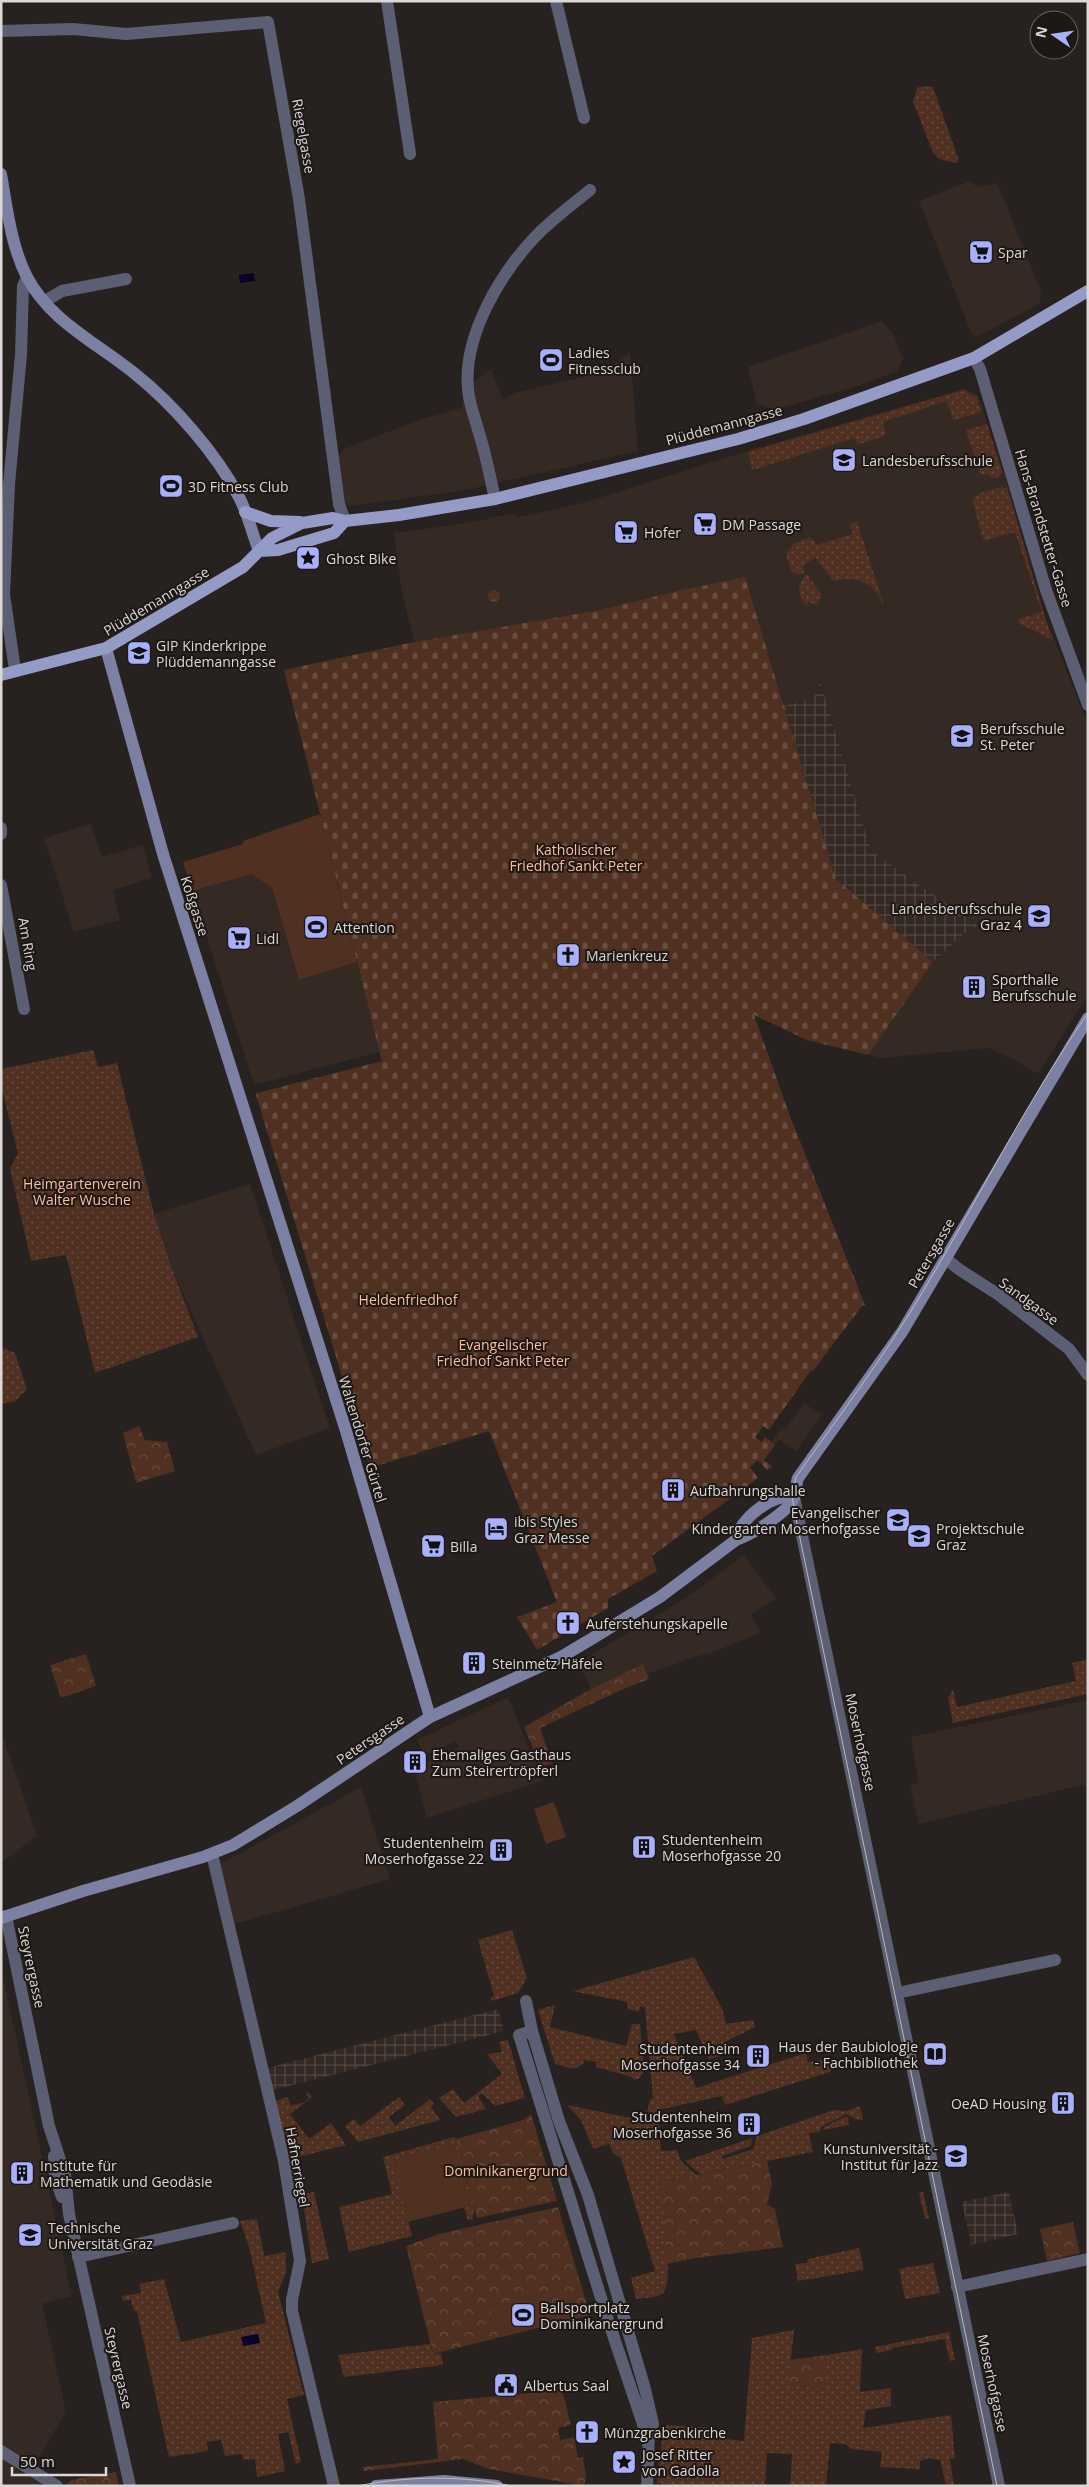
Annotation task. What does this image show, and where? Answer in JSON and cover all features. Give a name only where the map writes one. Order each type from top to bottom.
[{"type":"main road","points":[[1,174],[13,234],[28,278],[61,320],[134,373],[175,412],[215,459],[239,497],[259,551],[278,550],[334,533],[345,521]]},
{"type":"main road","name":"Plüddemanngasse","points":[[1,674],[106,648],[243,567],[272,538],[302,523],[333,518],[345,521],[399,515],[495,499],[738,439],[804,419],[974,358],[1088,292]]},
{"type":"main road","points":[[245,512],[271,521],[302,523]]},
{"type":"main road","name":"Koßgasse","points":[[106,648],[163,854],[264,1171]]},
{"type":"main road","name":"Petersgasse","points":[[3,1917],[83,1891],[212,1854],[233,1845],[297,1806],[430,1717],[561,1657],[593,1638],[660,1597],[736,1540],[749,1535],[777,1515],[794,1497],[798,1478],[902,1332],[1003,1158],[1088,1018]]},
{"type":"main road","name":"Waltendorfer Gürtel","points":[[264,1171],[346,1431],[430,1717]]},
{"type":"main road","points":[[376,2486],[444,2481],[498,2486]]},
{"type":"street","points":[[387,1],[410,154]]},
{"type":"street","points":[[556,1],[584,118]]},
{"type":"street","name":"Riegelgasse","points":[[1,31],[66,29],[126,34],[268,22],[299,199],[339,504],[345,521]]},
{"type":"street","points":[[495,499],[484,449],[469,399],[467,364],[475,332],[503,279],[535,237],[590,190]]},
{"type":"street","points":[[15,670],[5,607],[5,552],[20,362],[23,286],[28,278]]},
{"type":"street","points":[[45,301],[62,291],[126,278]]},
{"type":"street","name":"Hans-Brandstetter-Gasse","points":[[974,358],[980,368],[1046,590],[1088,705]]},
{"type":"street","points":[[1,828],[1,834]]},
{"type":"street","name":"Am Ring","points":[[1,885],[24,1009]]},
{"type":"street","name":"Sandgasse","points":[[946,1258],[960,1270],[999,1295],[1069,1349],[1088,1375]]},
{"type":"street","name":"Moserhofgasse","points":[[794,1497],[999,2486]]},
{"type":"street","name":"Hafnerriegel","points":[[212,1854],[284,2161],[300,2260],[292,2300],[292,2311],[334,2486]]},
{"type":"street","name":"Steyrergasse","points":[[3,1917],[53,2141],[55,2177],[69,2214],[130,2486]]},
{"type":"street","points":[[897,1993],[1055,1960]]},
{"type":"street","points":[[526,2001],[532,2031],[559,2121],[588,2195],[623,2310],[653,2424],[649,2434],[647,2486]]},
{"type":"street","points":[[532,2031],[519,2035],[607,2317],[644,2427],[649,2434]]},
{"type":"street","points":[[535,2084],[546,2076]]},
{"type":"street","points":[[570,2199],[588,2195]]},
{"type":"street","points":[[78,2257],[233,2223]]},
{"type":"street","points":[[957,2287],[1088,2259]]},
{"type":"street","points":[[607,2317],[623,2310]]},
{"type":"street","points":[[1,2451],[56,2486]]},
{"type":"shaded area","points":[[970,181],[977,187],[997,183],[1042,293],[1039,304],[977,337],[972,335],[919,201]]},
{"type":"shaded area","points":[[254,273],[255,281],[240,283],[239,275]]},
{"type":"shaded area","points":[[882,321],[894,335],[903,359],[898,371],[861,385],[774,410],[757,404],[748,367]]},
{"type":"shaded area","points":[[630,352],[638,451],[461,491],[350,506],[345,503],[336,461],[342,450],[418,420],[461,408],[468,386],[491,369],[503,400],[514,393],[604,372]]},
{"type":"shaded area","name":"Berufsschule St. Peter","points":[[964,389],[978,395],[1006,480],[1045,616],[1088,725],[1088,995],[1038,1074],[1013,1059],[988,1048],[881,1058],[868,1055],[933,962],[969,929],[978,926],[871,851],[820,681],[819,691],[812,698],[784,706],[745,578],[677,591],[600,610],[414,642],[402,592],[394,536],[394,533],[460,524],[513,514],[521,517],[586,502],[753,449]]},
{"type":"shaded area","points":[[819,678],[871,851],[978,926],[967,931],[933,962],[836,879],[784,706],[812,698],[819,691]]},
{"type":"shaded area","points":[[91,824],[102,857],[143,845],[152,878],[113,890],[120,920],[74,932],[44,838]]},
{"type":"shaded area","points":[[252,874],[272,888],[299,980],[357,962],[380,1052],[254,1085],[192,891]]},
{"type":"shaded area","points":[[250,1184],[330,1428],[256,1455],[172,1269],[154,1214]]},
{"type":"shaded area","points":[[804,1403],[822,1415],[796,1451],[779,1440],[775,1445],[771,1442],[782,1427],[785,1429]]},
{"type":"shaded area","points":[[744,1555],[776,1599],[751,1614],[760,1633],[711,1653],[697,1656],[653,1672],[647,1673],[643,1665],[591,1689],[578,1663],[684,1599]]},
{"type":"shaded area","points":[[508,1697],[542,1781],[427,1818],[414,1769],[459,1747],[456,1741],[425,1755],[417,1740]]},
{"type":"shaded area","points":[[1088,1700],[1088,1788],[1083,1785],[919,1824],[910,1785],[918,1782],[911,1737]]},
{"type":"shaded area","points":[[1,1730],[37,1836],[1,1863]]},
{"type":"shaded area","points":[[361,1787],[390,1879],[235,1924],[220,1864]]},
{"type":"shaded area","name":"Technische Universität Graz","points":[[1,1967],[72,2296],[42,2304],[66,2412],[32,2469],[57,2486],[1,2486]]},
{"type":"shaded area","points":[[498,2009],[504,2031],[273,2090],[267,2068]]},
{"type":"shaded area","points":[[1009,2192],[1018,2234],[971,2245],[962,2202]]},
{"type":"shaded area","points":[[258,2334],[260,2343],[243,2346],[241,2337]]},
{"type":"green space","points":[[923,86],[933,87],[959,161],[956,163],[939,159],[933,152],[913,102],[917,88]]},
{"type":"green space","points":[[964,390],[977,397],[981,412],[954,420],[946,401],[883,422],[886,435],[857,445],[855,438],[752,470],[748,452]]},
{"type":"green space","points":[[987,424],[1002,472],[999,477],[994,478],[986,474],[982,475],[979,471],[966,430]]},
{"type":"green space","points":[[1002,487],[1007,488],[1053,640],[1020,624],[1018,619],[1042,612],[1015,532],[984,541],[973,503],[974,499],[980,493]]},
{"type":"green space","points":[[857,522],[884,605],[874,591],[863,582],[850,579],[833,581],[815,557],[802,567],[805,572],[798,575],[791,571],[786,554],[793,544],[811,537],[817,545],[853,534],[850,524]]},
{"type":"green space","points":[[807,574],[822,595],[817,605],[808,602],[807,606],[800,594],[801,582]]},
{"type":"green space","name":"Katholischer Friedhof Sankt Peter","points":[[745,577],[836,879],[933,962],[868,1055],[807,1040],[754,1015],[790,1116],[865,1305],[862,1306],[813,1371],[811,1370],[769,1430],[763,1426],[755,1437],[761,1442],[765,1437],[775,1445],[764,1460],[773,1467],[767,1470],[758,1460],[750,1467],[758,1478],[652,1556],[657,1571],[608,1599],[608,1608],[537,1650],[517,1617],[557,1602],[489,1431],[370,1468],[256,1095],[257,1093],[382,1061],[284,670],[414,642],[600,610]]},
{"type":"green space","points":[[494,590],[500,596],[494,602],[488,596]]},
{"type":"green space","name":"Attention","points":[[320,814],[357,962],[299,980],[272,888],[252,874],[192,891],[183,862],[243,844],[243,841]]},
{"type":"green space","name":"Heimgartenverein Walter Wusche","points":[[93,1050],[98,1067],[117,1063],[154,1214],[172,1269],[198,1337],[95,1373],[66,1255],[31,1261],[10,1169],[18,1153],[1,1086],[1,1069]]},
{"type":"green space","points":[[1,1347],[15,1353],[27,1389],[15,1401],[2,1404]]},
{"type":"green space","points":[[139,1426],[145,1440],[167,1442],[175,1471],[136,1483],[123,1433]]},
{"type":"green space","points":[[86,1654],[96,1686],[61,1698],[50,1665]]},
{"type":"green space","points":[[1088,1659],[1088,1694],[953,1723],[948,1698],[953,1690],[957,1707],[1076,1681],[1072,1663]]},
{"type":"green space","points":[[643,1664],[649,1679],[540,1728],[552,1763],[541,1767],[524,1727],[591,1689]]},
{"type":"green space","points":[[554,1802],[566,1837],[546,1844],[534,1809]]},
{"type":"green space","points":[[512,1930],[527,1978],[518,1993],[492,2001],[490,1998],[494,1996],[478,1940]]},
{"type":"green space","points":[[694,1957],[722,2008],[726,2024],[753,2020],[755,2027],[725,2042],[727,2054],[709,2059],[696,2030],[674,2034],[686,2063],[688,2063],[688,2068],[696,2088],[806,2053],[808,2062],[835,2058],[835,2066],[830,2072],[725,2105],[722,2096],[658,2110],[661,2151],[677,2150],[681,2161],[696,2175],[661,2182],[668,2259],[666,2287],[660,2295],[636,2299],[631,2278],[655,2271],[621,2158],[613,2153],[609,2144],[593,2149],[581,2120],[567,2105],[645,2121],[650,2099],[653,2098],[645,2007],[640,2007],[639,2012],[628,2009],[627,2002],[573,1991]]},
{"type":"green space","points":[[555,2005],[550,2027],[626,2046],[632,2024],[640,2024],[644,2070],[640,2078],[634,2080],[632,2077],[596,2067],[596,2062],[584,2060],[583,2064],[574,2069],[555,2064],[538,2010]]},
{"type":"green space","points":[[508,2040],[525,2098],[495,2106],[482,2093],[478,2096],[486,2109],[456,2117],[439,2098],[453,2089],[464,2103],[502,2074],[487,2054],[502,2052],[499,2042]]},
{"type":"green space","points":[[308,2092],[312,2097],[290,2114],[309,2139],[331,2123],[346,2145],[290,2159],[275,2101],[287,2097],[291,2105],[303,2103],[309,2098],[306,2094]]},
{"type":"green space","points":[[399,2097],[405,2105],[389,2117],[395,2126],[430,2099],[434,2104],[431,2107],[440,2120],[358,2142],[345,2126],[354,2119],[360,2126]]},
{"type":"green space","points":[[860,2106],[863,2120],[858,2120],[846,2114],[821,2127],[821,2131],[809,2133],[813,2152],[700,2174],[685,2161],[752,2138],[751,2146],[722,2156],[723,2159],[753,2149],[757,2136],[834,2110],[846,2111]]},
{"type":"green space","name":"Dominikanergrund","points":[[531,2114],[557,2201],[477,2218],[456,2139],[523,2120]]},
{"type":"green space","points":[[844,2117],[848,2118],[849,2125],[823,2130],[824,2127]]},
{"type":"green space","points":[[454,2137],[475,2211],[473,2219],[468,2220],[464,2208],[470,2206],[454,2144],[393,2160],[412,2236],[349,2252],[339,2207],[392,2194],[383,2157]]},
{"type":"green space","points":[[454,2144],[470,2206],[408,2222],[392,2160]]},
{"type":"green space","points":[[767,2161],[772,2184],[767,2205],[775,2209],[783,2247],[695,2258],[667,2264],[661,2182]]},
{"type":"green space","points":[[314,2192],[329,2259],[312,2263],[302,2194]]},
{"type":"green space","points":[[923,2192],[929,2218],[925,2219],[919,2193]]},
{"type":"green space","points":[[558,2207],[590,2315],[433,2354],[406,2246],[439,2234]]},
{"type":"green space","points":[[257,2219],[264,2256],[286,2252],[286,2273],[278,2292],[304,2395],[287,2399],[301,2462],[296,2464],[288,2432],[278,2434],[285,2471],[257,2477],[255,2459],[243,2460],[242,2454],[225,2456],[221,2440],[207,2442],[208,2451],[169,2457],[137,2311],[134,2311],[131,2300],[123,2301],[122,2296],[141,2293],[139,2284],[164,2279],[181,2342],[266,2323],[249,2247],[240,2221]]},
{"type":"green space","points":[[1073,2222],[1080,2253],[1047,2261],[1040,2229]]},
{"type":"green space","points":[[859,2248],[864,2270],[798,2281],[795,2264],[807,2263],[808,2259]]},
{"type":"green space","points":[[933,2263],[940,2293],[905,2299],[899,2269]]},
{"type":"green space","name":"Ballsportplatz Dominikanergrund","points":[[549,2291],[556,2323],[498,2338],[490,2306]]},
{"type":"green space","points":[[794,2330],[788,2384],[825,2389],[827,2355],[862,2349],[860,2392],[891,2388],[891,2406],[866,2410],[863,2428],[951,2415],[955,2458],[950,2459],[954,2486],[946,2486],[940,2460],[929,2458],[920,2461],[920,2469],[880,2467],[882,2452],[851,2449],[846,2444],[830,2443],[826,2486],[790,2486],[792,2454],[767,2453],[765,2486],[678,2486],[657,2483],[662,2440],[666,2425],[711,2428],[710,2437],[744,2441],[752,2338]]},
{"type":"green space","points":[[949,2332],[955,2360],[950,2361],[945,2339],[892,2348],[892,2350],[876,2353],[875,2347]]},
{"type":"green space","points":[[430,2344],[433,2354],[441,2353],[443,2365],[344,2377],[338,2355]]},
{"type":"green space","points":[[827,2355],[826,2389],[788,2384],[790,2360]]},
{"type":"green space","points":[[562,2390],[571,2425],[558,2428],[560,2440],[574,2437],[578,2458],[583,2457],[586,2476],[584,2486],[489,2469],[463,2459],[364,2471],[363,2467],[438,2459],[433,2402]]},
{"type":"green space","points":[[116,2472],[119,2486],[68,2486],[67,2484],[71,2480]]},
{"type":"tram line","points":[[997,2486],[792,1496],[796,1477],[861,1386],[907,1317],[943,1258],[1023,1116],[1088,1013]]},
{"type":"tram line","points":[[357,2486],[396,2480],[434,2478],[493,2482],[512,2486]]},
{"type":"place","name":"Spar","points":[[981,252]]},
{"type":"place","name":"Ladies Fitnessclub","points":[[551,360]]},
{"type":"place","name":"Landesberufsschule","points":[[844,460]]},
{"type":"place","name":"3D Fitness Club","points":[[171,486]]},
{"type":"place","name":"DM Passage","points":[[705,524]]},
{"type":"place","name":"Hofer","points":[[626,532]]},
{"type":"place","name":"Ghost Bike","points":[[308,558]]},
{"type":"place","name":"GIP Kinderkrippe Plüddemanngasse","points":[[139,653]]},
{"type":"place","name":"Berufsschule St. Peter","points":[[962,736]]},
{"type":"place","name":"Landesberufsschule Graz 4","points":[[1039,916]]},
{"type":"place","name":"Attention","points":[[316,927]]},
{"type":"place","name":"Lidl","points":[[239,938]]},
{"type":"place","name":"Marienkreuz","points":[[568,955]]},
{"type":"place","name":"Sporthalle Berufsschule","points":[[974,987]]},
{"type":"place","name":"Aufbahrungshalle","points":[[673,1490]]},
{"type":"place","name":"Evangelischer Kindergarten Moserhofgasse","points":[[898,1520]]},
{"type":"place","name":"ibis Styles Graz Messe","points":[[496,1529]]},
{"type":"place","name":"Projektschule Graz","points":[[919,1536]]},
{"type":"place","name":"Billa","points":[[433,1546]]},
{"type":"place","name":"Auferstehungskapelle","points":[[568,1623]]},
{"type":"place","name":"Steinmetz Häfele","points":[[474,1663]]},
{"type":"place","name":"Ehemaliges Gasthaus Zum Steirertröpferl","points":[[415,1762]]},
{"type":"place","name":"Studentenheim Moserhofgasse 20","points":[[644,1847]]},
{"type":"place","name":"Studentenheim Moserhofgasse 22","points":[[501,1850]]},
{"type":"place","name":"Haus der Baubiologie - Fachbibliothek","points":[[935,2054]]},
{"type":"place","name":"Studentenheim Moserhofgasse 34","points":[[758,2056]]},
{"type":"place","name":"OeAD Housing","points":[[1063,2103]]},
{"type":"place","name":"Studentenheim Moserhofgasse 36","points":[[749,2124]]},
{"type":"place","name":"Kunstuniversität - Institut für Jazz","points":[[956,2156]]},
{"type":"place","name":"Institute für Mathematik und Geodäsie","points":[[22,2173]]},
{"type":"place","name":"Technische Universität Graz","points":[[30,2235]]},
{"type":"place","name":"Ballsportplatz Dominikanergrund","points":[[523,2315]]},
{"type":"place","name":"Albertus Saal","points":[[506,2385]]},
{"type":"place","name":"Münzgrabenkirche","points":[[587,2432]]},
{"type":"place","name":"Josef Ritter von Gadolla","points":[[624,2462]]},
{"type":"park label","name":"Heldenfriedhof","points":[[408,1299]]},
{"type":"park label","name":"Evangelischer Friedhof Sankt Peter","points":[[503,1352]]}]
